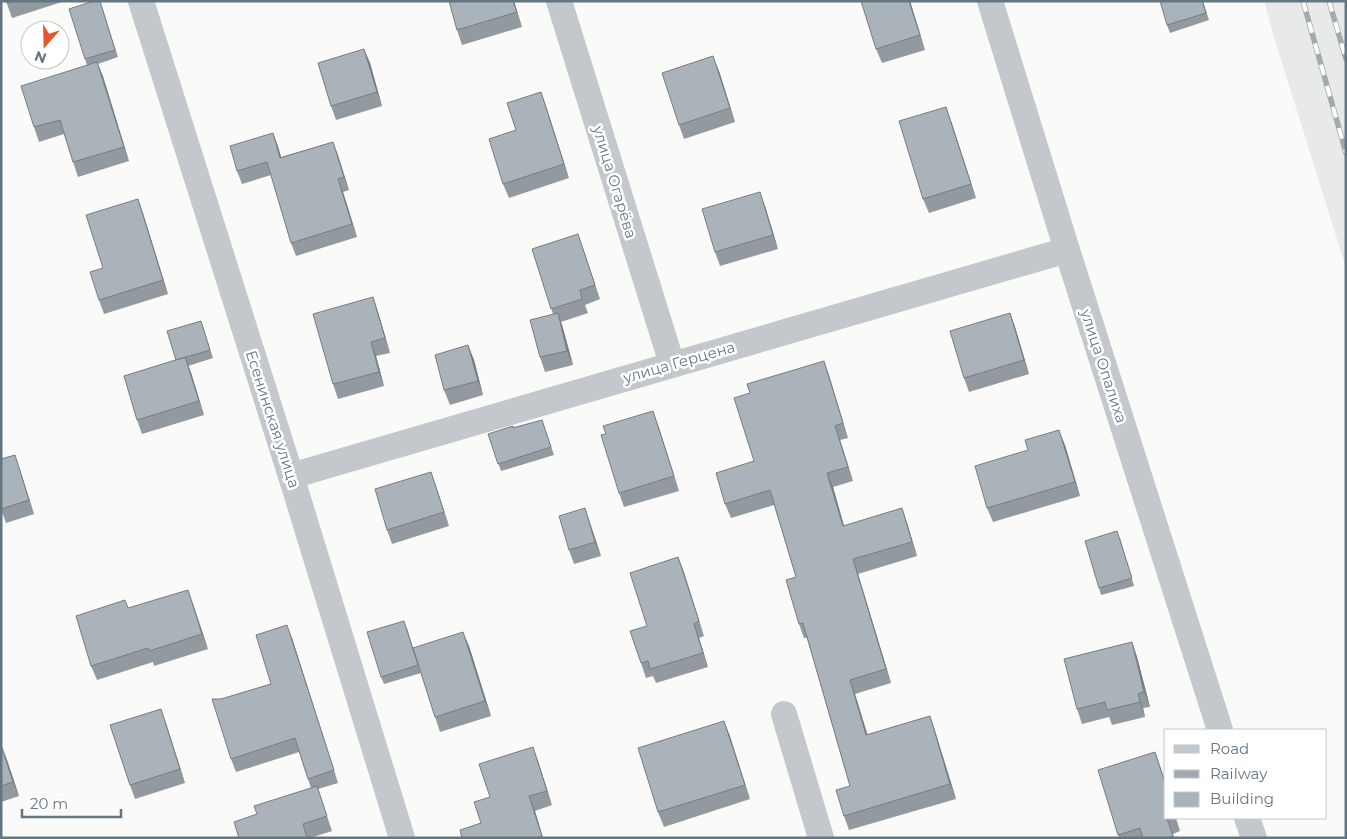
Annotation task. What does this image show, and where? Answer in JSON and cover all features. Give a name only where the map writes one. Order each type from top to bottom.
[{"type":"street","name":"Есенинская улица","points":[[141,1],[292,476],[402,838]]},
{"type":"street","name":"улица Огарёва","points":[[559,1],[672,364]]},
{"type":"street","name":"улица Опалиха","points":[[990,1],[1220,729]]},
{"type":"street","name":"улица Герцена","points":[[292,476],[1067,250]]},
{"type":"street","points":[[784,714],[821,838]]},
{"type":"street","points":[[1247,819],[1254,838]]},
{"type":"shaded area","points":[[1264,1],[1346,1],[1346,268],[1274,37]]},
{"type":"building","points":[[100,1],[115,50],[85,59],[69,9]]},
{"type":"building","points":[[449,1],[513,1],[517,12],[457,30]]},
{"type":"building","points":[[861,1],[909,1],[920,35],[876,49]]},
{"type":"building","points":[[1160,1],[1202,1],[1206,13],[1167,25]]},
{"type":"building","points":[[364,49],[377,92],[331,106],[318,63]]},
{"type":"building","points":[[713,56],[730,108],[679,125],[662,73]]},
{"type":"building","points":[[97,62],[124,147],[73,162],[60,120],[34,127],[21,86]]},
{"type":"building","points":[[541,92],[564,164],[503,184],[489,139],[516,130],[507,103]]},
{"type":"building","points":[[946,107],[971,184],[923,199],[899,121]]},
{"type":"building","points":[[273,133],[280,158],[333,142],[344,177],[338,179],[352,224],[291,243],[267,162],[237,171],[230,146]]},
{"type":"building","points":[[760,192],[773,235],[715,252],[702,209]]},
{"type":"building","points":[[138,199],[163,280],[99,300],[90,272],[103,268],[86,215]]},
{"type":"building","points":[[578,234],[595,285],[580,290],[582,299],[551,309],[532,249]]},
{"type":"building","points":[[373,297],[385,338],[371,342],[379,372],[333,384],[313,314]]},
{"type":"building","points":[[558,313],[567,351],[540,357],[530,320]]},
{"type":"building","points":[[1010,313],[1024,360],[964,378],[950,331]]},
{"type":"building","points":[[201,321],[210,350],[176,360],[167,331]]},
{"type":"building","points":[[468,345],[478,381],[444,390],[435,355]]},
{"type":"building","points":[[185,357],[199,401],[137,420],[124,376]]},
{"type":"building","points":[[824,361],[843,423],[835,426],[848,467],[827,473],[843,526],[902,508],[912,542],[853,559],[886,669],[850,680],[866,735],[930,716],[950,784],[844,816],[836,790],[850,786],[803,623],[799,624],[786,580],[796,577],[770,490],[725,504],[716,473],[754,461],[734,398],[750,393],[747,384]]},
{"type":"building","points":[[653,411],[674,476],[619,493],[601,435],[606,434],[603,426]]},
{"type":"building","points":[[542,420],[551,447],[498,464],[488,434]]},
{"type":"building","points":[[1059,430],[1075,482],[987,508],[975,466],[1028,450],[1025,440]]},
{"type":"building","points":[[15,455],[29,500],[1,509],[1,459]]},
{"type":"building","points":[[431,472],[444,512],[387,530],[375,489]]},
{"type":"building","points":[[585,508],[595,542],[569,550],[559,516]]},
{"type":"building","points":[[1117,531],[1132,578],[1099,588],[1085,541]]},
{"type":"building","points":[[678,557],[699,621],[694,624],[703,653],[650,669],[648,661],[641,663],[630,631],[647,626],[630,573]]},
{"type":"building","points":[[188,590],[202,634],[149,651],[148,648],[91,666],[76,616],[125,600],[128,608]]},
{"type":"building","points":[[404,621],[418,665],[381,677],[367,632]]},
{"type":"building","points":[[287,625],[334,770],[308,779],[295,738],[231,759],[212,699],[221,699],[271,684],[256,635]]},
{"type":"building","points":[[463,632],[485,701],[435,717],[413,648]]},
{"type":"building","points":[[1132,642],[1144,692],[1138,694],[1140,702],[1107,710],[1105,702],[1077,709],[1064,659]]},
{"type":"building","points":[[161,709],[180,769],[130,785],[110,725]]},
{"type":"building","points":[[724,721],[745,785],[658,812],[638,748]]},
{"type":"building","points":[[1,745],[13,782],[1,786]]},
{"type":"building","points":[[533,747],[547,791],[529,796],[542,836],[536,838],[462,838],[460,830],[481,823],[474,802],[490,797],[479,764]]},
{"type":"building","points":[[1155,752],[1164,780],[1164,819],[1167,819],[1173,836],[1167,838],[1143,838],[1140,828],[1118,835],[1098,770]]},
{"type":"building","points":[[317,786],[327,816],[303,824],[307,838],[239,838],[234,822],[257,814],[254,806]]},
{"type":"railway","points":[[1303,1],[1346,153]]},
{"type":"railway","points":[[1329,1],[1346,59]]}]
